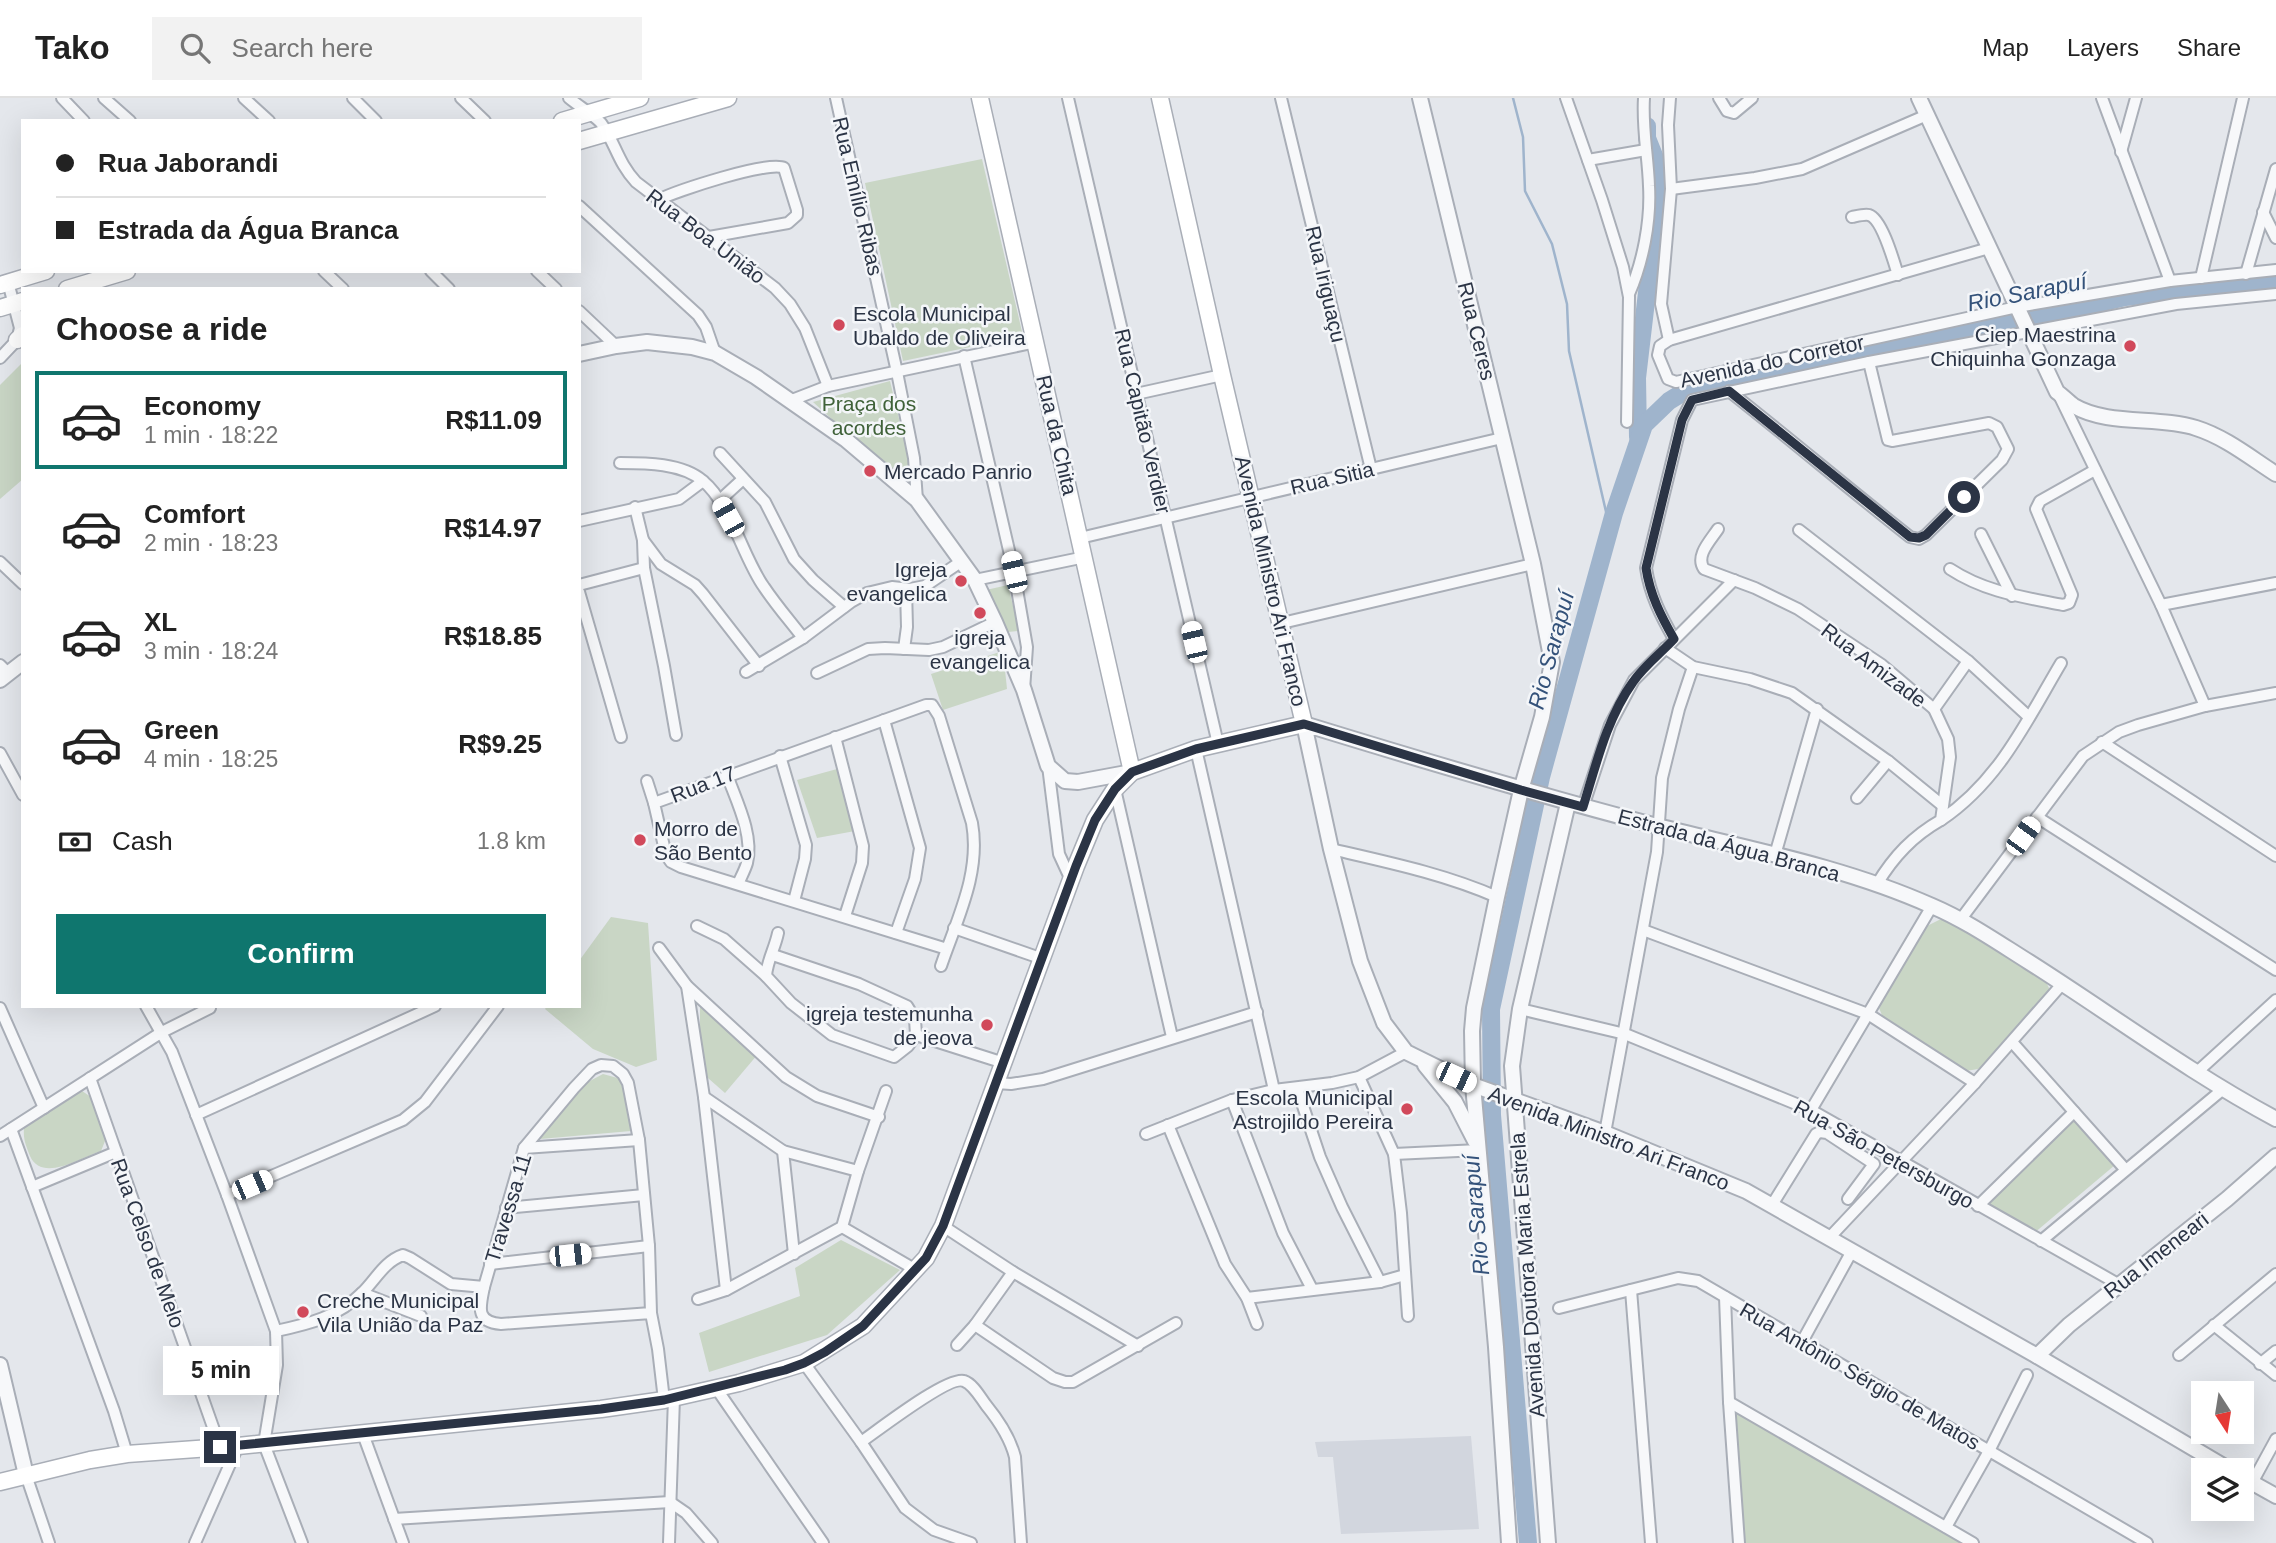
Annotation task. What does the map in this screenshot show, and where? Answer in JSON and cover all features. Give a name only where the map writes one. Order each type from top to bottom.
[{"type":"main road","points":[[569,119],[640,98]]},
{"type":"main road","points":[[581,140],[727,98]]},
{"type":"main road","name":"Rua da Chita","points":[[980,98],[1132,772]]},
{"type":"main road","name":"Avenida Ministro Ari Franco","points":[[1160,98],[1304,724]]},
{"type":"main road","points":[[4,284],[40,273]]},
{"type":"main road","points":[[73,287],[121,273]]},
{"type":"main road","points":[[98,287],[124,273]]},
{"type":"main road","points":[[0,1482],[127,1454],[363,1434],[669,1399],[804,1363],[863,1326],[926,1258],[943,1226],[1095,820],[1115,789],[1132,772],[1196,749],[1304,724]]},
{"type":"street","points":[[62,98],[83,119]]},
{"type":"street","points":[[104,98],[128,119]]},
{"type":"street","points":[[244,98],[267,119]]},
{"type":"street","points":[[353,98],[374,119]]},
{"type":"street","points":[[461,98],[483,119]]},
{"type":"street","name":"Rua Boa União","points":[[569,98],[587,114],[599,120],[624,169],[636,182],[775,288],[790,304],[805,328],[828,386]]},
{"type":"street","name":"Rua Emílio Ribas","points":[[836,98],[897,372],[914,458],[917,500]]},
{"type":"street","name":"Rua Capitão Verdier","points":[[1068,98],[1218,744]]},
{"type":"street","name":"Rua Iriguaçu","points":[[1281,98],[1371,469]]},
{"type":"street","name":"Rua Ceres","points":[[1420,98],[1533,564],[1552,662],[1527,792]]},
{"type":"street","points":[[1566,98],[1623,267],[1629,294],[1627,422]]},
{"type":"street","points":[[1629,294],[1637,274],[1648,218],[1650,188],[1644,98]]},
{"type":"street","points":[[1670,98],[1668,125],[1671,189],[1661,304],[1669,340],[1989,248]]},
{"type":"street","points":[[1719,98],[1727,111],[1734,113],[1752,98]]},
{"type":"street","points":[[1919,98],[2057,392],[2161,605],[2205,706]]},
{"type":"street","points":[[2102,98],[2169,281]]},
{"type":"street","points":[[2121,152],[2136,98]]},
{"type":"street","points":[[2201,278],[2243,98]]},
{"type":"street","points":[[1671,189],[1802,169],[1927,115]]},
{"type":"street","points":[[1588,160],[1646,149]]},
{"type":"street","points":[[658,200],[680,190],[739,174],[776,165],[784,168],[797,210],[793,220],[709,237]]},
{"type":"street","points":[[2246,274],[2275,172]]},
{"type":"street","points":[[581,207],[698,315],[706,327],[715,353]]},
{"type":"street","points":[[2263,212],[2276,238]]},
{"type":"street","points":[[1852,217],[1866,215],[1875,219],[1898,275]]},
{"type":"street","name":"Avenida do Corretor","points":[[1674,639],[1648,585],[1647,559],[1688,405],[1692,400],[1869,362],[2169,281],[2276,270]]},
{"type":"street","points":[[326,273],[341,287]]},
{"type":"street","points":[[433,273],[447,287]]},
{"type":"street","points":[[539,273],[554,287]]},
{"type":"street","points":[[0,358],[20,338],[20,327],[4,284]]},
{"type":"street","name":"Avenida do Corretor","points":[[1669,340],[1660,346],[1658,355],[1665,377],[1676,382],[2023,320],[2276,294]]},
{"type":"street","points":[[581,313],[616,346]]},
{"type":"street","points":[[792,400],[828,386],[1036,342]]},
{"type":"street","points":[[581,354],[616,346],[658,343],[715,353],[792,400],[845,439],[917,500],[975,580],[1024,690],[1048,766],[1059,854],[1071,880]]},
{"type":"street","points":[[964,356],[1014,572],[1027,647],[1024,690]]},
{"type":"street","points":[[1729,391],[1853,493],[1910,537],[1919,538],[1926,535],[2002,460],[2008,449],[1997,427],[1989,423],[1888,440],[1869,362]]},
{"type":"street","points":[[1136,394],[1222,374]]},
{"type":"street","points":[[2057,392],[2072,405],[2085,411],[2197,428],[2236,448],[2276,474]]},
{"type":"street","name":"Rua Sitia","points":[[1080,538],[1502,438]]},
{"type":"street","points":[[720,453],[765,502],[794,559],[844,607]]},
{"type":"street","points":[[620,463],[664,466],[689,473],[703,481],[719,501],[764,587],[803,638]]},
{"type":"street","points":[[1950,569],[1974,584],[2012,596],[2063,605],[2072,600],[2036,509],[2040,502],[2095,470]]},
{"type":"street","points":[[719,501],[743,479]]},
{"type":"street","points":[[581,521],[679,499],[703,481]]},
{"type":"street","points":[[635,508],[643,540],[644,568],[676,735]]},
{"type":"street","name":"Rua Amizade","points":[[1718,529],[1700,558],[1704,569],[1755,587],[1798,609],[1882,665],[1934,709],[1944,727],[1950,757],[1941,820]]},
{"type":"street","points":[[1799,530],[1968,662],[2029,717]]},
{"type":"street","points":[[1982,534],[2012,596]]},
{"type":"street","points":[[643,540],[656,560],[695,585],[758,666]]},
{"type":"street","points":[[975,580],[1084,557]]},
{"type":"street","points":[[746,672],[803,638],[867,593],[892,587],[906,589],[925,586],[962,561]]},
{"type":"street","points":[[0,562],[21,582]]},
{"type":"street","points":[[1282,624],[1533,564]]},
{"type":"street","points":[[581,584],[644,568]]},
{"type":"street","points":[[1583,807],[1610,726],[1634,680],[1734,580]]},
{"type":"street","points":[[2161,605],[2276,583]]},
{"type":"street","points":[[904,649],[907,627],[906,589]]},
{"type":"street","points":[[581,600],[621,737]]},
{"type":"street","points":[[817,673],[868,649],[929,650],[943,647],[995,622]]},
{"type":"street","points":[[1665,648],[1693,667],[1775,686],[1792,693],[1888,761],[1942,804]]},
{"type":"street","points":[[1934,709],[1968,662]]},
{"type":"street","points":[[3,673],[21,663]]},
{"type":"street","points":[[1877,884],[1906,844],[1921,831],[1963,805],[1987,781],[2061,663]]},
{"type":"street","points":[[1605,1133],[1657,852],[1662,779],[1679,709],[1693,667]]},
{"type":"street","points":[[1961,919],[2083,756],[2102,742],[2137,725],[2205,706],[2276,693]]},
{"type":"street","name":"Rua 17","points":[[947,949],[671,862],[666,855],[653,803],[780,756],[932,705],[939,716],[972,822],[975,840],[971,880],[954,928]]},
{"type":"street","points":[[1775,855],[1817,709]]},
{"type":"street","points":[[884,720],[920,848],[915,879],[896,933]]},
{"type":"street","name":"Estrada da Água Branca","points":[[1304,724],[1527,792],[1775,855],[1877,884],[1932,906],[1961,919],[2063,983],[2222,1090],[2276,1119]]},
{"type":"street","name":"Avenida Ministro Ari Franco","points":[[1304,724],[1331,849],[1360,961],[1384,1023],[1406,1052],[1477,1086],[1605,1133],[1746,1191],[2037,1356],[2210,1458]]},
{"type":"street","points":[[835,737],[863,846],[862,863],[845,916]]},
{"type":"street","points":[[2102,742],[2276,856]]},
{"type":"street","points":[[1196,749],[1274,1090]]},
{"type":"street","points":[[0,753],[21,788]]},
{"type":"street","points":[[780,756],[806,845],[794,901]]},
{"type":"street","points":[[1857,798],[1888,761]]},
{"type":"street","points":[[1048,766],[1065,781],[1078,782],[1132,772]]},
{"type":"street","points":[[727,775],[747,836],[747,862],[738,884]]},
{"type":"street","points":[[647,781],[653,803]]},
{"type":"street","points":[[1115,789],[1172,1037]]},
{"type":"street","name":"Avenida Doutora Maria Estrela","points":[[1509,1543],[1479,1150],[1474,1008],[1497,897],[1527,792]]},
{"type":"street","name":"Avenida Doutora Maria Estrela","points":[[1548,1543],[1510,1098],[1520,1009],[1568,803]]},
{"type":"street","points":[[2037,817],[2276,970]]},
{"type":"street","points":[[1331,849],[1477,888],[1497,897]]},
{"type":"street","points":[[1811,1110],[1932,906]]},
{"type":"street","points":[[697,926],[724,939],[766,976],[791,1003],[832,1035],[894,1057],[908,1046],[916,1035],[915,1018],[907,1006],[859,984],[773,955]]},
{"type":"street","points":[[941,966],[954,928],[1043,958]]},
{"type":"street","points":[[1643,930],[1868,1014],[1975,1083]]},
{"type":"street","points":[[766,976],[778,933]]},
{"type":"street","points":[[659,948],[687,986],[786,1077],[817,1096],[879,1117]]},
{"type":"street","points":[[1830,1237],[1975,1083],[2063,983]]},
{"type":"street","points":[[687,986],[704,1097],[726,1290]]},
{"type":"street","points":[[2196,1073],[2276,1000]]},
{"type":"street","points":[[0,1008],[44,1108]]},
{"type":"street","points":[[147,1008],[162,1032],[196,1115],[276,1331],[277,1365],[264,1444],[302,1543]]},
{"type":"street","points":[[0,1136],[162,1032],[210,1008]]},
{"type":"street","points":[[196,1115],[431,1008]]},
{"type":"street","points":[[227,1195],[414,1113],[496,1008]]},
{"type":"street","name":"Rua São Petersburgo","points":[[1520,1009],[1625,1034],[1811,1110],[2118,1284]]},
{"type":"street","points":[[996,1083],[1011,1084],[1043,1079],[1257,1012]]},
{"type":"street","points":[[916,1035],[1004,1063]]},
{"type":"street","points":[[2012,1042],[2125,1169]]},
{"type":"street","points":[[1146,1134],[1232,1100],[1274,1090],[1359,1077],[1406,1052]]},
{"type":"street","points":[[1394,1154],[1479,1150],[1455,1102],[1422,1061]]},
{"type":"street","name":"Travessa 11","points":[[639,1140],[632,1093],[623,1074],[613,1066],[601,1065],[592,1069],[524,1148],[480,1306],[481,1314],[490,1324],[651,1313]]},
{"type":"street","points":[[1359,1077],[1394,1154],[1408,1316]]},
{"type":"street","name":"Rua Celso de Melo","points":[[90,1078],[220,1447]]},
{"type":"street","points":[[1297,1088],[1320,1157],[1380,1282]]},
{"type":"street","points":[[2041,1241],[2222,1090]]},
{"type":"street","points":[[698,1299],[726,1290],[842,1227],[886,1091]]},
{"type":"street","points":[[704,1097],[783,1151],[858,1171]]},
{"type":"street","points":[[1232,1100],[1283,1233],[1312,1289]]},
{"type":"street","points":[[1978,1206],[2074,1112]]},
{"type":"street","points":[[1168,1125],[1225,1264],[1247,1298],[1257,1324]]},
{"type":"street","points":[[11,1129],[114,1411],[127,1454]]},
{"type":"street","points":[[1772,1205],[1816,1134],[1820,1132],[1827,1133],[1874,1164],[1848,1199]]},
{"type":"street","points":[[524,1148],[639,1140],[649,1247],[651,1313],[669,1399],[668,1543]]},
{"type":"street","points":[[783,1151],[794,1254]]},
{"type":"street","points":[[32,1187],[116,1152]]},
{"type":"street","name":"Rua Imeneari","points":[[2037,1356],[2069,1325],[2227,1199],[2276,1156]]},
{"type":"street","points":[[506,1208],[644,1195]]},
{"type":"street","points":[[943,1226],[1013,1272],[1138,1346]]},
{"type":"street","points":[[842,1227],[916,1270]]},
{"type":"street","points":[[490,1264],[649,1247]]},
{"type":"street","points":[[1803,1340],[1852,1251]]},
{"type":"street","points":[[276,1331],[329,1317],[362,1293],[390,1262],[402,1255],[451,1284],[484,1287]]},
{"type":"street","points":[[957,1345],[975,1325],[1013,1272]]},
{"type":"street","points":[[2179,1355],[2276,1274]]},
{"type":"street","points":[[1247,1298],[1380,1282],[1405,1275]]},
{"type":"street","name":"Rua Antônio Sérgio de Matos","points":[[1559,1308],[1678,1278],[1698,1281],[2147,1543]]},
{"type":"street","points":[[1631,1290],[1651,1543]]},
{"type":"street","points":[[362,1293],[421,1316]]},
{"type":"street","points":[[1725,1297],[1728,1402],[1739,1543]]},
{"type":"street","points":[[975,1325],[1053,1378],[1065,1382],[1084,1377],[1176,1324]]},
{"type":"street","points":[[2214,1325],[2276,1375]]},
{"type":"street","points":[[2260,1364],[2276,1351]]},
{"type":"street","points":[[804,1363],[905,1508],[934,1530],[971,1543]]},
{"type":"street","points":[[1,1372],[26,1475],[49,1543]]},
{"type":"street","points":[[1946,1527],[2027,1376]]},
{"type":"street","points":[[861,1442],[942,1386],[958,1380],[971,1385],[1012,1445],[1021,1543]]},
{"type":"street","points":[[716,1388],[823,1543]]},
{"type":"street","points":[[1728,1402],[1973,1543]]},
{"type":"street","points":[[363,1434],[403,1543]]},
{"type":"street","points":[[2254,1470],[2276,1438]]},
{"type":"street","points":[[195,1543],[238,1446]]},
{"type":"street","points":[[2254,1484],[2276,1496]]},
{"type":"street","points":[[394,1519],[670,1502],[686,1513],[712,1543]]},
{"type":"shaded area","points":[[1471,1436],[1479,1529],[1341,1534],[1333,1457],[1318,1457],[1315,1442]]},
{"type":"green space","points":[[982,159],[1023,336],[903,361],[865,183]]},
{"type":"green space","points":[[21,364],[21,481],[0,499],[0,385]]},
{"type":"green space","name":"Praça dos acordes","points":[[890,381],[911,469],[891,473],[813,402]]},
{"type":"green space","points":[[1008,585],[1019,631],[1008,632],[986,590]]},
{"type":"green space","points":[[1003,651],[1007,689],[943,710],[931,674]]},
{"type":"green space","points":[[837,769],[855,831],[817,838],[797,780]]},
{"type":"green space","points":[[611,917],[648,923],[657,1060],[636,1067],[593,1049],[545,1009],[581,1008],[581,958]]},
{"type":"green space","points":[[1939,920],[1946,920],[2046,982],[2050,990],[2048,998],[1978,1069],[1966,1071],[1884,1020],[1879,1008],[1927,926]]},
{"type":"green space","points":[[700,1005],[758,1054],[725,1093],[700,1071]]},
{"type":"green space","points":[[603,1074],[621,1079],[631,1131],[540,1139],[586,1083]]},
{"type":"green space","points":[[82,1091],[94,1099],[107,1136],[101,1151],[62,1166],[43,1168],[30,1156],[24,1128],[73,1094]]},
{"type":"green space","points":[[2072,1114],[2115,1165],[2033,1234],[1984,1205]]},
{"type":"green space","points":[[841,1240],[900,1270],[827,1335],[709,1372],[699,1333],[800,1296],[795,1268]]},
{"type":"green space","points":[[1729,1402],[1972,1543],[1739,1543]]},
{"type":"waterway","points":[[1513,98],[1523,137],[1525,191],[1552,244],[1567,304],[1569,351],[1607,516],[1606,544]]},
{"type":"waterway","points":[[1638,437],[1637,378],[1661,173],[1647,138],[1647,126]]},
{"type":"waterway","name":"Rio Sarapuí","points":[[1528,1543],[1492,1115],[1491,1009],[1541,777],[1614,513],[1644,425],[1669,401],[1698,383],[2046,316],[2125,297],[2276,279]]},
{"type":"place","name":"Escola Municipal Ubaldo de Oliveira","points":[[839,325]]},
{"type":"place","name":"Ciep Maestrina Chiquinha Gonzaga","points":[[2130,346]]},
{"type":"place","name":"Mercado Panrio","points":[[870,471]]},
{"type":"place","name":"Igreja evangelica","points":[[961,581]]},
{"type":"place","name":"igreja evangelica","points":[[980,613]]},
{"type":"place","name":"Morro de São Bento","points":[[640,840]]},
{"type":"place","name":"igreja testemunha de jeova","points":[[987,1025]]},
{"type":"place","name":"Escola Municipal Astrojildo Pereira","points":[[1407,1109]]},
{"type":"place","name":"Creche Municipal Vila União da Paz","points":[[303,1312]]},
{"type":"route","points":[[220,1447],[463,1424],[664,1400],[739,1383],[804,1363],[863,1326],[926,1258],[943,1226],[1095,820],[1115,789],[1132,772],[1196,749],[1304,724],[1583,807],[1619,705],[1634,680],[1674,639],[1655,603],[1648,585],[1646,568],[1682,420],[1692,400],[1729,391],[1910,537],[1919,538],[1926,535],[1964,497]]}]
